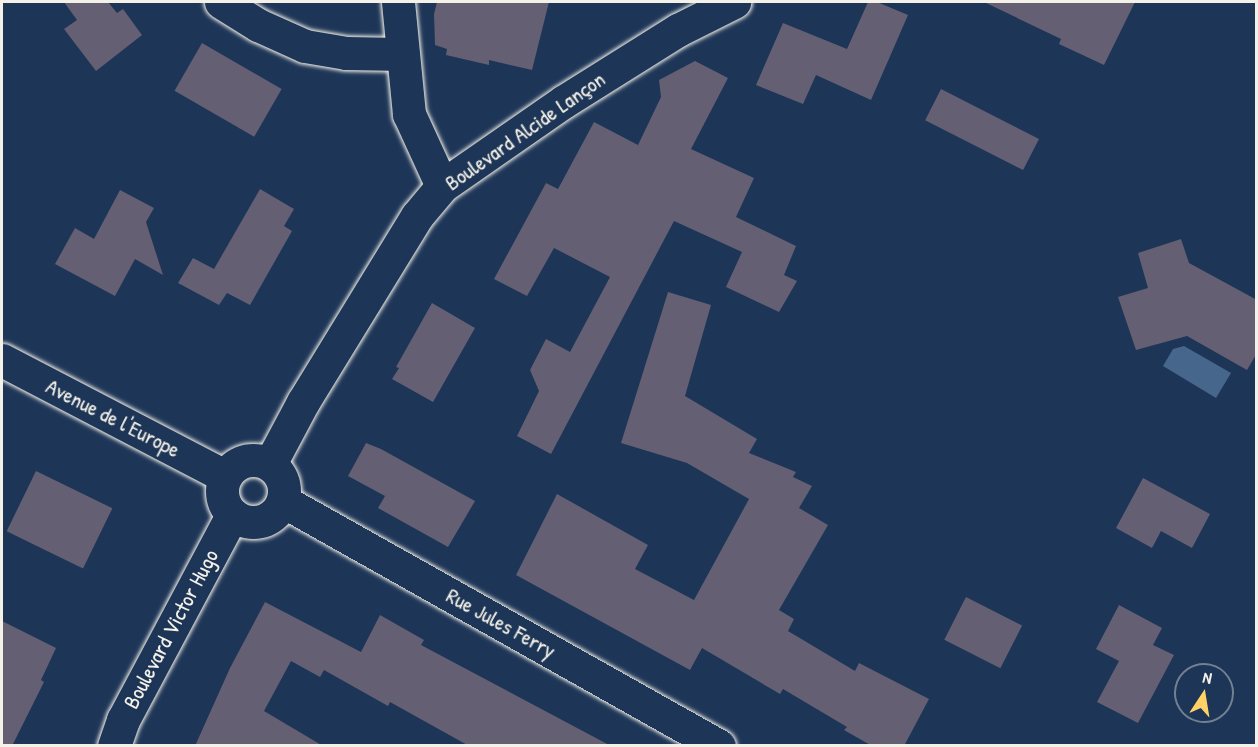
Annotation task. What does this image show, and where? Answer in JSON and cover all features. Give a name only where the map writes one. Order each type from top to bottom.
[{"type":"street","points":[[221,2],[258,24],[305,46],[346,53],[402,54]]},
{"type":"street","points":[[398,2],[409,114],[442,186]]},
{"type":"street","name":"Boulevard Alcide Lançon","points":[[270,464],[303,402],[417,216],[442,186],[562,102],[678,30],[734,2]]},
{"type":"street","name":"Avenue de l'Europe","points":[[2,360],[225,476]]},
{"type":"street","points":[[250,459],[270,464],[283,480],[283,501],[271,518],[261,521],[241,520],[232,514],[222,497],[225,476],[231,468],[250,459]]},
{"type":"street","name":"Rue Jules Ferry","points":[[283,501],[719,746]]},
{"type":"street","name":"Boulevard Victor Hugo","points":[[114,746],[123,720],[232,514]]},
{"type":"water","points":[[1184,346],[1231,373],[1216,398],[1163,366],[1173,349]]},
{"type":"building","points":[[64,2],[108,2],[117,13],[123,9],[142,35],[96,71],[64,29],[77,20]]},
{"type":"building","points":[[437,2],[549,2],[532,70],[489,60],[489,65],[446,55],[447,49],[435,45],[434,14]]},
{"type":"building","points":[[868,2],[877,2],[908,15],[871,100],[816,75],[803,104],[756,85],[783,23],[847,49]]},
{"type":"building","points":[[984,2],[1135,2],[1104,65],[1059,44],[1061,39]]},
{"type":"building","points":[[202,43],[282,89],[254,137],[174,91]]},
{"type":"building","points":[[695,61],[728,78],[691,149],[754,178],[736,217],[796,246],[784,275],[797,281],[779,312],[726,287],[742,252],[674,221],[551,454],[517,436],[539,391],[530,370],[546,339],[570,352],[610,277],[554,248],[527,296],[494,279],[546,183],[558,189],[594,122],[638,145],[661,97],[659,80]]},
{"type":"building","points":[[941,89],[1039,139],[1023,170],[925,120]]},
{"type":"building","points":[[260,189],[294,209],[284,226],[292,231],[250,305],[227,293],[219,305],[178,283],[193,258],[214,269]]},
{"type":"building","points":[[120,190],[154,208],[146,222],[163,275],[135,259],[115,296],[55,264],[75,228],[94,239]]},
{"type":"building","points":[[1181,239],[1189,263],[1257,300],[1257,353],[1247,370],[1187,336],[1136,350],[1118,297],[1148,288],[1138,253]]},
{"type":"building","points":[[668,292],[711,305],[685,396],[757,439],[749,453],[796,472],[793,477],[812,486],[799,508],[828,525],[779,610],[794,619],[788,631],[855,671],[859,663],[929,699],[904,746],[872,746],[844,730],[847,727],[783,689],[780,694],[702,648],[690,670],[516,575],[557,494],[648,545],[635,569],[694,600],[749,499],[687,463],[621,443]]},
{"type":"building","points":[[432,303],[475,328],[433,402],[392,379],[399,368],[396,367]]},
{"type":"building","points":[[366,443],[475,501],[448,547],[378,508],[385,496],[348,476]]},
{"type":"building","points":[[36,471],[112,508],[83,568],[7,531]]},
{"type":"building","points":[[1143,478],[1210,514],[1192,548],[1161,531],[1152,548],[1116,528]]},
{"type":"building","points":[[966,597],[1022,626],[1000,668],[944,640]]},
{"type":"building","points":[[265,602],[361,652],[380,615],[424,640],[421,645],[611,746],[469,746],[390,702],[388,706],[324,670],[320,677],[291,661],[264,711],[323,746],[195,746],[230,668]]},
{"type":"building","points":[[1119,605],[1162,628],[1153,645],[1174,655],[1138,723],[1097,702],[1119,661],[1096,649]]},
{"type":"building","points":[[2,621],[56,648],[41,680],[44,682],[12,746],[2,746]]}]
